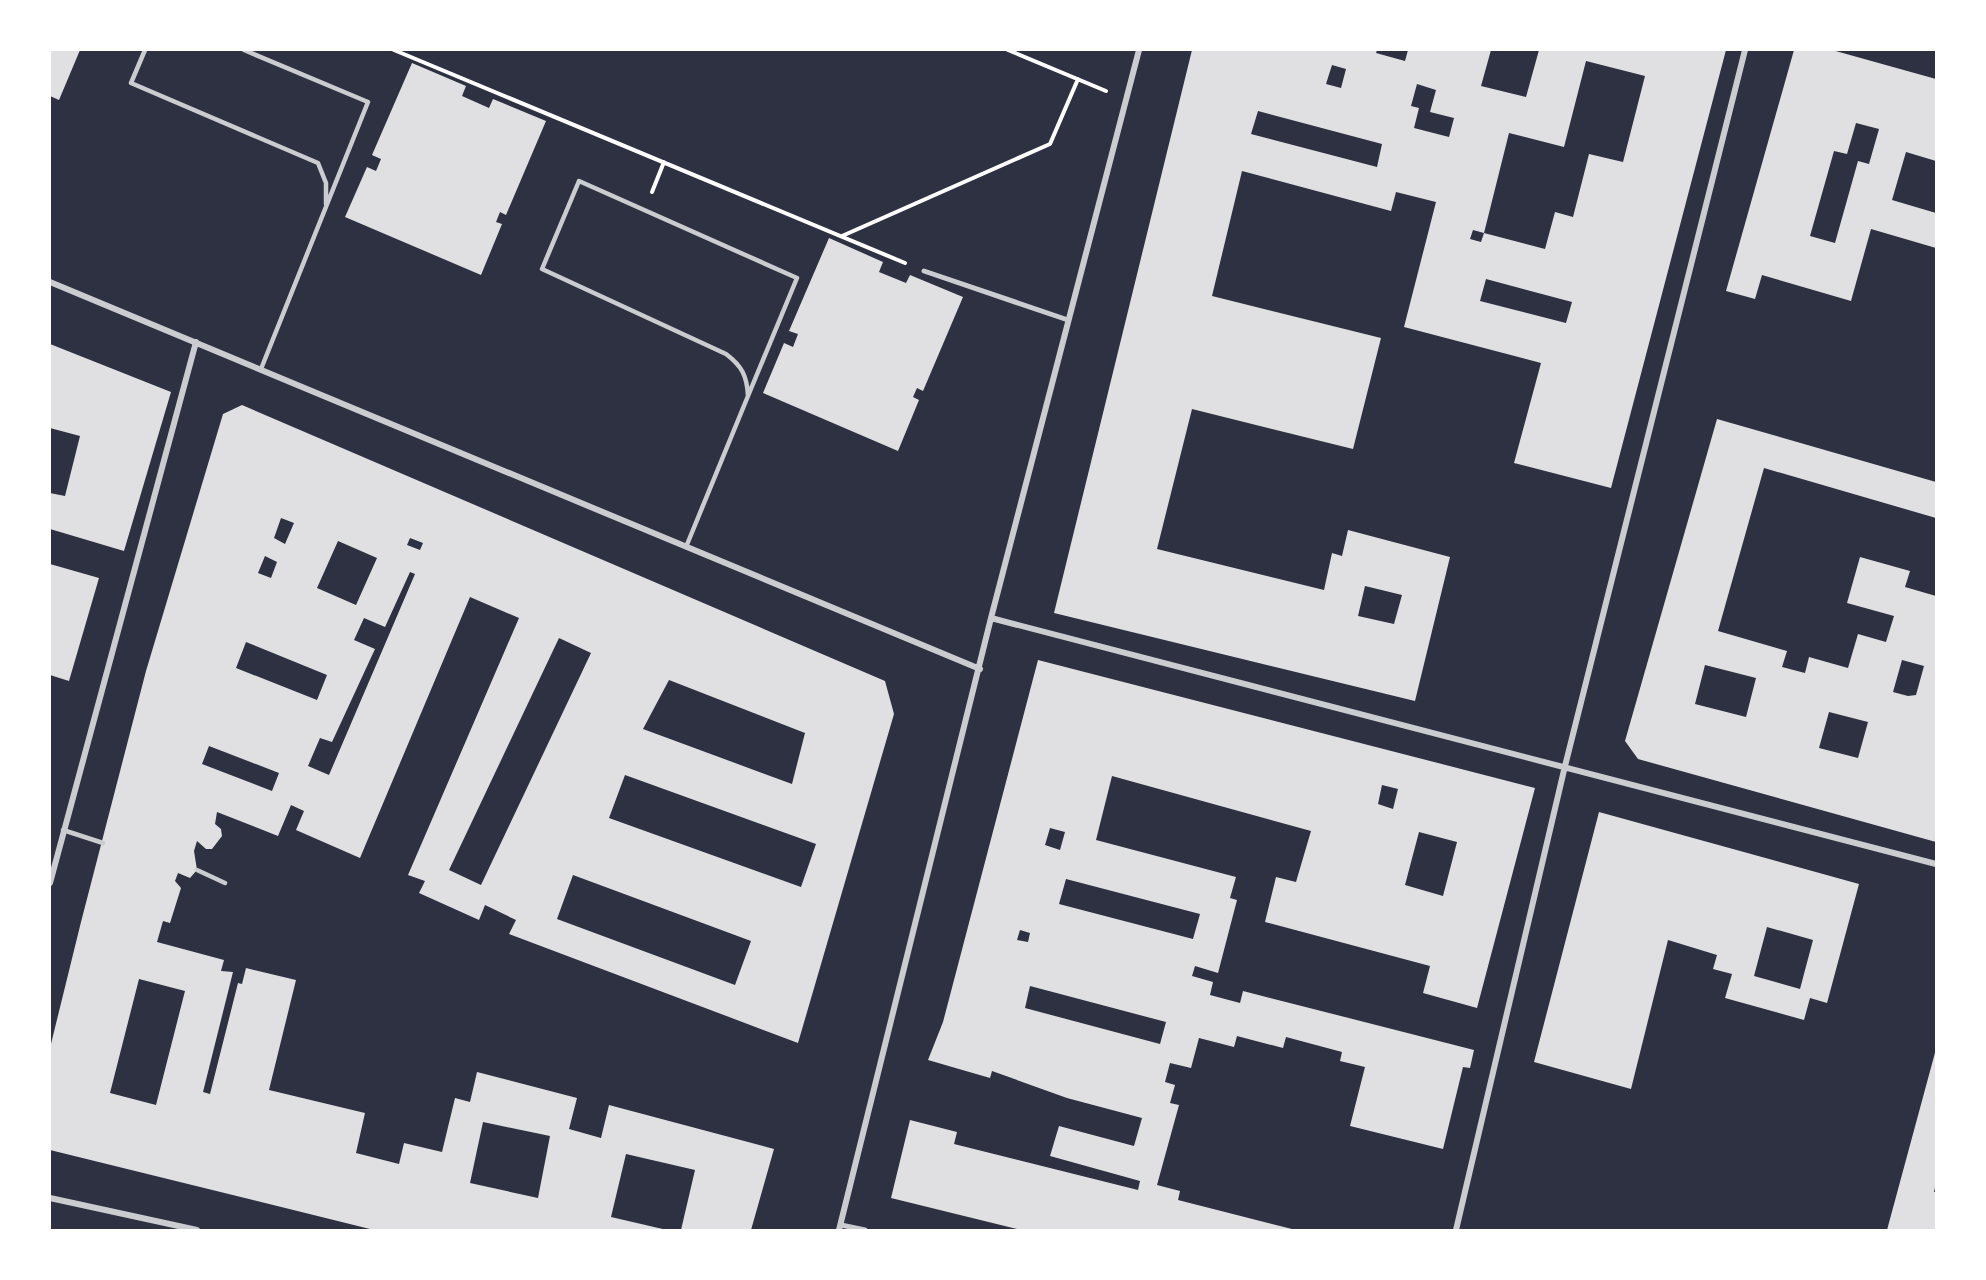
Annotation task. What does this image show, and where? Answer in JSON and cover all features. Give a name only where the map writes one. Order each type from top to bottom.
[{"type":"street","points":[[865,1230],[840,1228],[991,618],[1139,50]]},
{"type":"street","points":[[1456,1230],[1565,766],[1745,50]]},
{"type":"street","points":[[924,271],[1068,320]]},
{"type":"street","points":[[50,282],[980,669]]},
{"type":"street","points":[[50,883],[53,856],[63,830],[196,342]]},
{"type":"street","points":[[991,618],[1936,864]]},
{"type":"street","points":[[50,1198],[197,1230]]},
{"type":"lane","points":[[145,50],[131,83],[318,164],[326,183],[326,207]]},
{"type":"lane","points":[[243,50],[368,102],[261,369]]},
{"type":"lane","points":[[686,547],[797,278],[579,181],[542,269],[726,354],[740,365],[748,380],[748,396]]},
{"type":"lane","points":[[63,830],[103,843]]},
{"type":"lane","points":[[197,870],[225,883]]},
{"type":"path","points":[[394,50],[924,271]]},
{"type":"path","points":[[1008,50],[1127,100]]},
{"type":"path","points":[[842,236],[1050,144],[1078,79]]},
{"type":"path","points":[[645,210],[664,162]]},
{"type":"building","points":[[50,50],[80,50],[59,100],[50,96]]},
{"type":"building","points":[[1192,50],[1377,50],[1376,53],[1405,61],[1408,50],[1491,50],[1481,86],[1526,97],[1539,50],[1726,50],[1611,488],[1514,463],[1541,363],[1404,327],[1436,202],[1396,192],[1391,211],[1242,171],[1212,296],[1381,338],[1353,449],[1192,409],[1157,549],[1324,590],[1332,553],[1342,556],[1348,530],[1450,557],[1415,701],[1054,613]],"holes":[[[1586,61],[1645,76],[1623,162],[1589,154],[1573,217],[1555,212],[1545,249],[1484,233],[1509,133],[1564,147]],[[1332,65],[1346,69],[1341,88],[1326,84]],[[1417,84],[1436,90],[1430,112],[1454,118],[1449,137],[1414,128],[1419,108],[1411,106]],[[1258,111],[1382,144],[1377,167],[1251,134]],[[1473,230],[1484,233],[1481,242],[1470,239]],[[1486,279],[1572,302],[1566,323],[1480,301]],[[1365,586],[1402,595],[1394,624],[1358,616]]]},
{"type":"building","points":[[1794,50],[1832,50],[1936,79],[1936,161],[1906,152],[1892,200],[1936,213],[1936,248],[1871,229],[1851,301],[1762,275],[1755,299],[1726,291]],"holes":[[[1856,123],[1879,129],[1869,164],[1858,161],[1835,243],[1810,236],[1834,151],[1847,154]]]},
{"type":"building","points":[[412,63],[466,86],[462,96],[489,108],[493,99],[546,121],[506,215],[500,212],[496,222],[502,224],[481,275],[345,217],[367,167],[376,171],[381,159],[372,155]]},
{"type":"building","points":[[829,238],[883,262],[879,272],[906,283],[910,275],[963,297],[923,391],[917,388],[913,397],[919,400],[898,451],[763,393],[784,343],[793,347],[798,334],[789,331]]},
{"type":"building","points":[[50,344],[171,392],[124,551],[50,529],[50,493],[65,496],[80,436],[50,428]]},
{"type":"building","points":[[242,405],[885,681],[894,714],[798,1043],[509,934],[516,920],[485,905],[479,920],[419,893],[425,881],[408,875],[519,618],[470,597],[360,858],[296,830],[304,811],[291,805],[278,836],[217,812],[215,824],[221,829],[222,836],[212,849],[206,849],[197,841],[194,851],[197,870],[190,878],[178,873],[175,881],[181,888],[170,923],[163,921],[157,942],[224,960],[221,971],[233,972],[203,1092],[210,1094],[238,983],[242,984],[246,968],[296,980],[269,1090],[365,1113],[356,1153],[399,1164],[404,1143],[442,1152],[455,1098],[470,1102],[477,1072],[577,1098],[569,1129],[601,1138],[609,1105],[774,1149],[751,1230],[681,1230],[695,1170],[626,1154],[611,1217],[667,1230],[374,1230],[50,1150],[50,1048],[146,671],[223,414]],"holes":[[[281,518],[294,523],[285,544],[274,538]],[[410,538],[423,543],[420,550],[407,545]],[[338,541],[377,558],[356,605],[317,588]],[[265,556],[277,562],[271,578],[258,573]],[[410,572],[415,574],[329,775],[308,766],[320,738],[332,742],[375,649],[354,640],[364,618],[385,627]],[[559,638],[591,653],[481,885],[449,870]],[[246,642],[327,675],[317,700],[236,668]],[[669,680],[805,733],[792,784],[643,729]],[[209,746],[279,773],[272,791],[202,764]],[[625,775],[816,844],[801,887],[609,818]],[[573,875],[751,941],[735,985],[557,919]],[[139,979],[185,991],[156,1105],[110,1093]],[[483,1122],[550,1136],[538,1198],[470,1183]]]},
{"type":"building","points":[[1717,419],[1936,482],[1936,518],[1764,468],[1718,631],[1787,651],[1782,667],[1805,673],[1809,657],[1848,668],[1858,634],[1886,642],[1894,616],[1847,603],[1860,557],[1910,571],[1905,587],[1936,596],[1936,842],[1638,759],[1625,741]],"holes":[[[1902,660],[1924,666],[1916,695],[1908,696],[1893,692]],[[1705,665],[1756,678],[1746,717],[1695,704]],[[1829,712],[1868,722],[1858,758],[1819,748]]]},
{"type":"building","points":[[50,564],[99,578],[69,681],[50,675]]},
{"type":"building","points":[[1038,660],[1535,788],[1477,1008],[1423,993],[1430,966],[1265,922],[1276,877],[1296,882],[1311,831],[1112,776],[1096,840],[1236,877],[1230,898],[1237,900],[1218,973],[1195,966],[1192,976],[1213,982],[1210,995],[1240,1003],[1243,991],[1474,1050],[1470,1068],[1463,1067],[1443,1149],[1350,1126],[1365,1067],[1340,1061],[1342,1052],[1286,1037],[1283,1048],[1237,1036],[1234,1047],[1199,1038],[1191,1068],[1170,1063],[1165,1082],[1175,1085],[1170,1103],[1179,1105],[1157,1185],[1180,1191],[1178,1200],[1296,1230],[1021,1230],[891,1198],[910,1120],[957,1132],[954,1144],[1138,1190],[1140,1181],[1050,1156],[1059,1126],[1134,1146],[1142,1118],[1067,1098],[992,1071],[990,1078],[928,1060],[943,1022]],"holes":[[[1382,785],[1398,789],[1393,809],[1378,804]],[[1050,828],[1065,832],[1060,850],[1045,845]],[[1419,832],[1457,842],[1443,896],[1405,885]],[[1066,879],[1200,914],[1193,939],[1059,904]],[[1020,930],[1030,933],[1028,942],[1017,940]],[[1030,986],[1166,1022],[1160,1044],[1025,1008]]]},
{"type":"building","points":[[1599,812],[1859,884],[1827,1003],[1810,998],[1804,1020],[1725,998],[1732,974],[1713,969],[1717,955],[1668,940],[1631,1089],[1534,1062]],"holes":[[[1767,927],[1813,940],[1800,989],[1754,976]]]},
{"type":"building","points":[[1936,1049],[1936,1183],[1934,1192],[1936,1192],[1936,1230],[1887,1230]]}]
